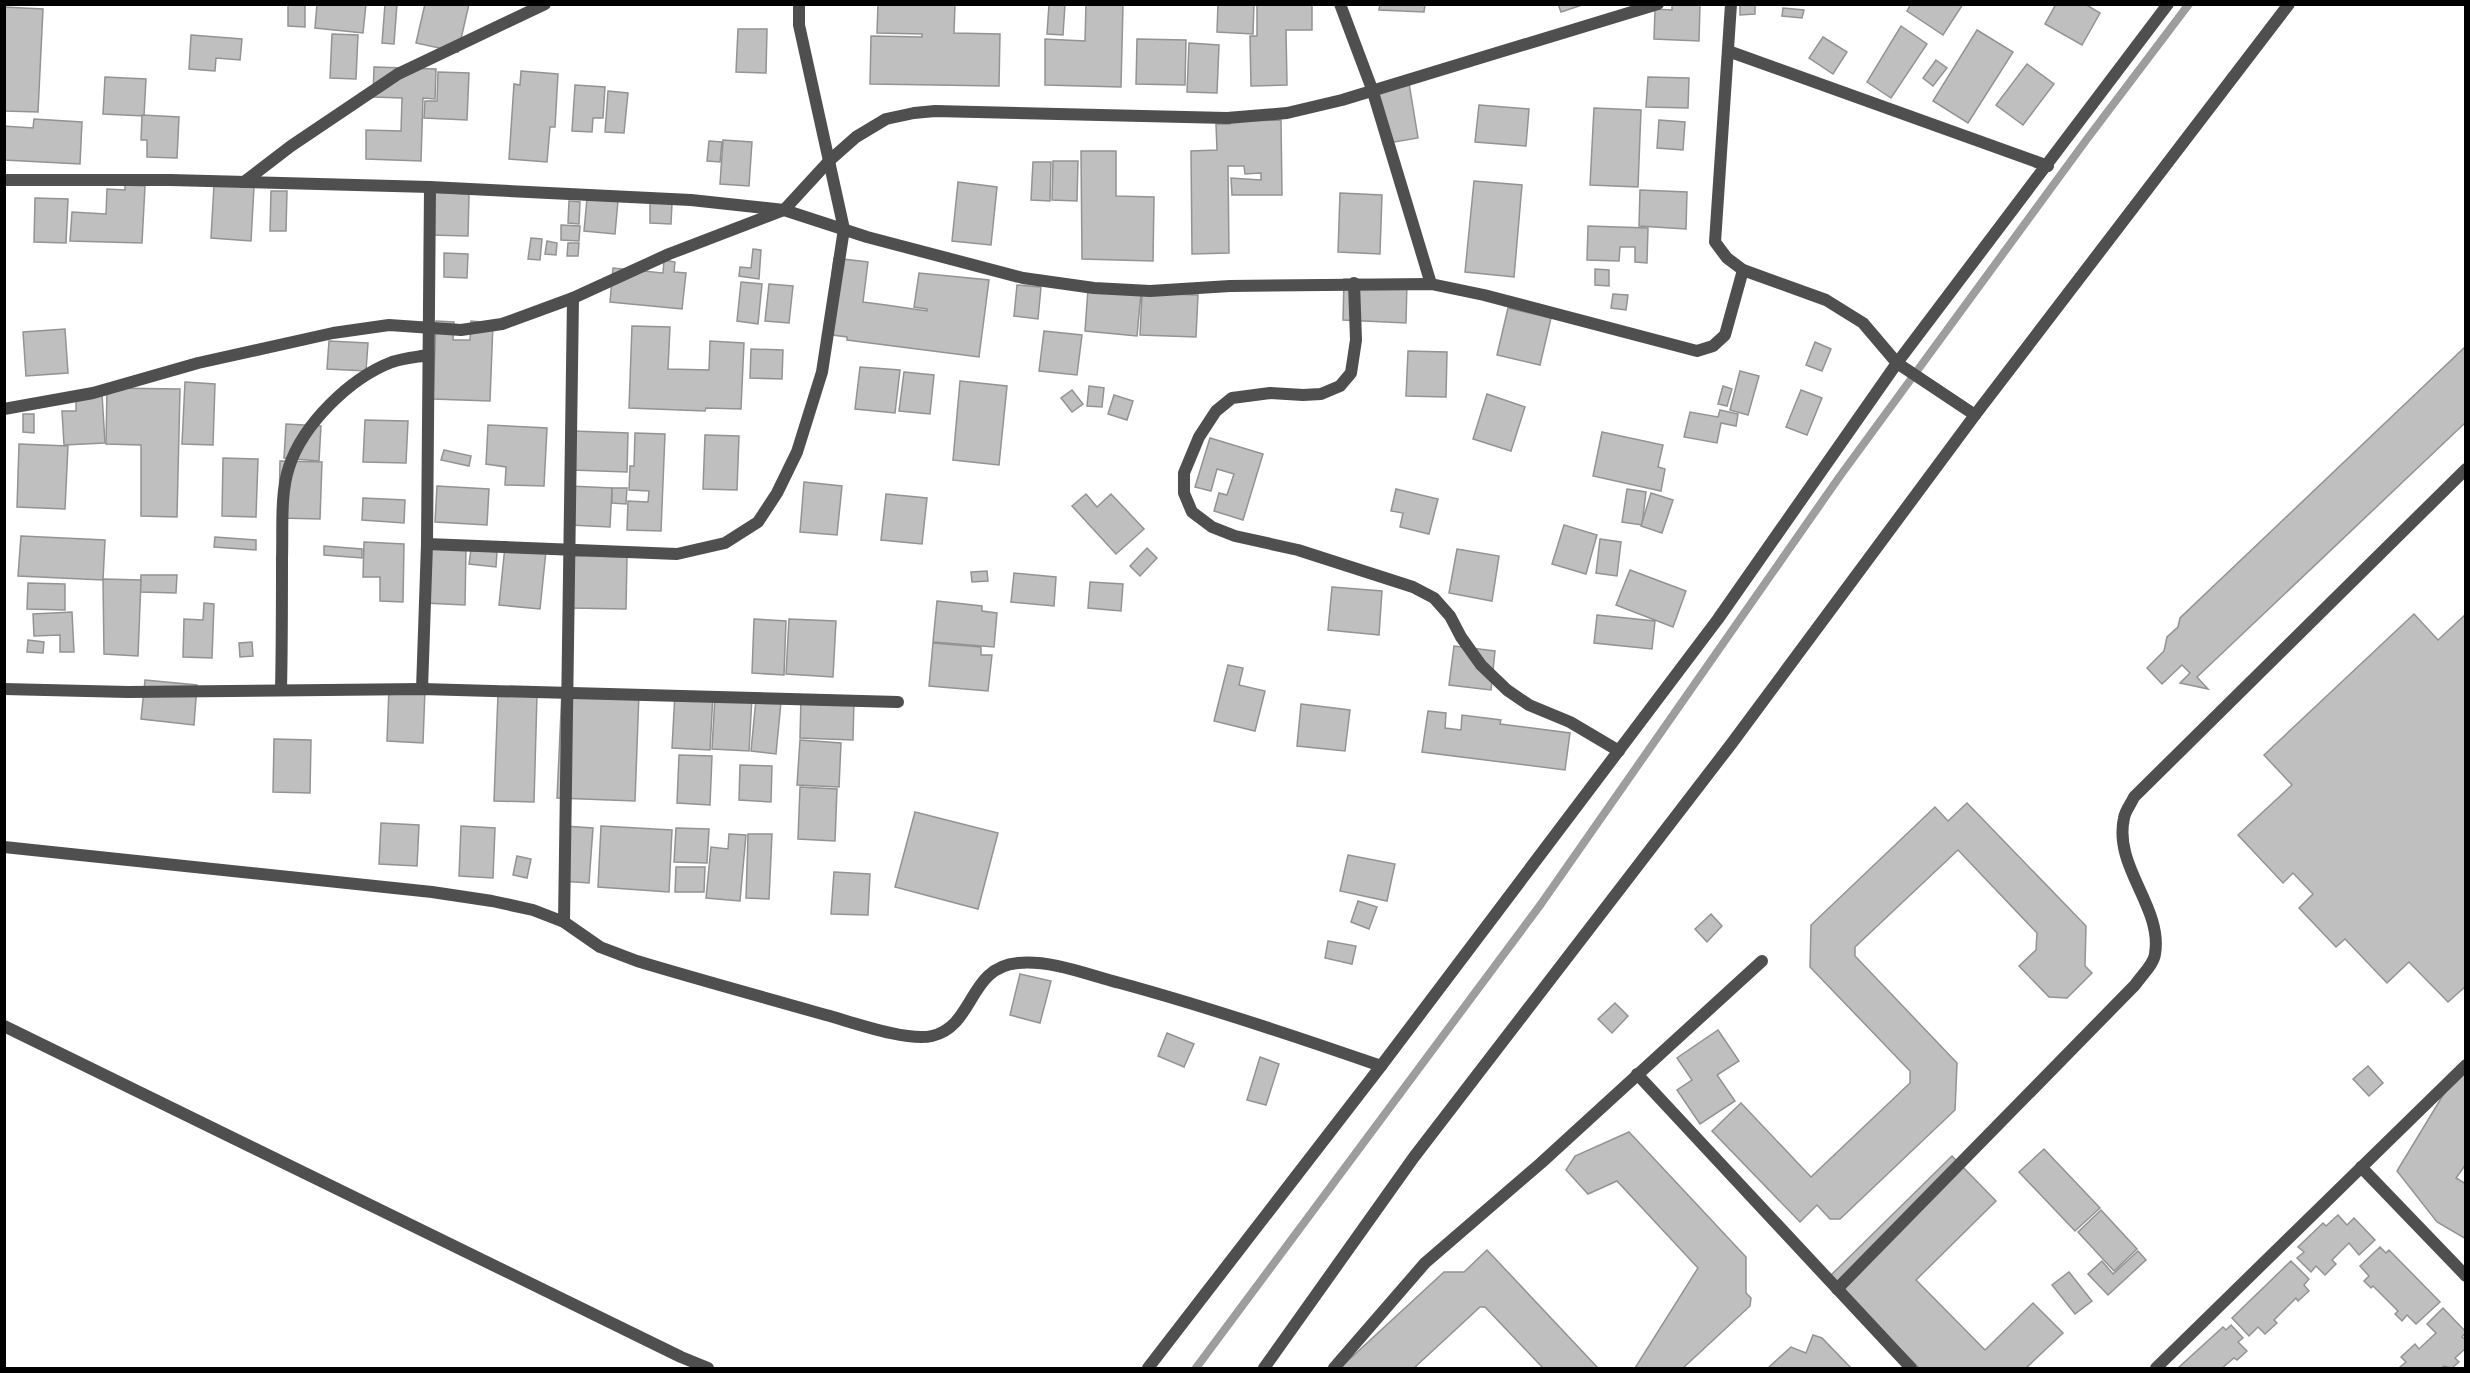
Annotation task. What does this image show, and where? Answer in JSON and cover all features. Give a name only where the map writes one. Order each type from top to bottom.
[{"type":"street","points":[[244,182],[291,146],[398,74],[545,4]]},
{"type":"street","points":[[427,544],[677,554],[726,543],[758,522],[777,493],[797,452],[822,372],[844,229],[799,25],[799,4]]},
{"type":"street","points":[[1340,4],[1372,89],[1431,284]]},
{"type":"street","points":[[4,409],[93,393],[198,363],[333,333],[389,325],[461,330],[502,324],[573,298],[669,254],[784,210],[830,160],[856,137],[886,119],[935,111],[1227,118],[1287,113],[1342,100],[1372,89],[1658,4]]},
{"type":"street","points":[[1731,4],[1715,242],[1726,258],[1743,270],[1826,300],[1863,323],[1897,363],[1975,415]]},
{"type":"street","points":[[1148,1368],[1718,619],[1897,363],[2048,166],[2168,4]]},
{"type":"street","points":[[1264,1368],[1414,1157],[1732,743],[1975,415],[2289,4]]},
{"type":"street","points":[[1728,51],[2048,166]]},
{"type":"street","points":[[4,180],[244,182],[430,187],[691,200],[784,210],[936,256],[1023,278],[1094,288],[1150,291],[1230,286],[1431,284],[1495,297],[1698,351],[1713,346],[1725,335],[1743,270]]},
{"type":"street","points":[[422,689],[427,544],[430,187]]},
{"type":"street","points":[[1354,283],[1356,340],[1351,373],[1340,386],[1321,394],[1270,393],[1232,398],[1216,411],[1199,437],[1184,473],[1184,493],[1192,512],[1212,527],[1235,536],[1298,550],[1413,587],[1434,598],[1450,616],[1480,665],[1507,690],[1529,705],[1570,722],[1619,751]]},
{"type":"street","points":[[564,922],[573,298]]},
{"type":"street","points":[[281,690],[282,531],[287,477],[296,449],[308,430],[343,393],[392,362],[428,355]]},
{"type":"street","points":[[1837,1289],[2135,985],[2155,956],[2156,932],[2126,857],[2123,834],[2124,817],[2134,797],[2466,469]]},
{"type":"street","points":[[4,689],[128,692],[422,689],[898,702]]},
{"type":"street","points":[[4,847],[432,892],[512,906],[564,922],[600,946],[637,962],[898,1034],[926,1037],[944,1031],[961,1016],[986,976],[998,968],[1018,963],[1056,966],[1162,995],[1380,1066]]},
{"type":"street","points":[[1334,1368],[1425,1263],[1540,1163],[1762,962]]},
{"type":"street","points":[[4,1026],[681,1357],[708,1368]]},
{"type":"street","points":[[2156,1368],[2466,1065]]},
{"type":"street","points":[[1637,1074],[1911,1368]]},
{"type":"street","points":[[2361,1167],[2466,1275]]},
{"type":"building","points":[[288,4],[305,4],[305,27],[288,26]]},
{"type":"building","points":[[317,4],[366,4],[363,33],[315,28]]},
{"type":"building","points":[[385,4],[397,4],[394,44],[382,43]]},
{"type":"building","points":[[425,4],[469,4],[458,52],[416,43]]},
{"type":"building","points":[[878,4],[955,4],[954,33],[1000,34],[999,86],[870,84],[871,36],[922,37],[922,34],[877,33]]},
{"type":"building","points":[[1049,4],[1065,4],[1063,35],[1047,34]]},
{"type":"building","points":[[1086,4],[1123,4],[1121,87],[1045,85],[1045,39],[1085,41]]},
{"type":"building","points":[[1218,4],[1254,4],[1253,34],[1217,32]]},
{"type":"building","points":[[1257,4],[1312,4],[1312,30],[1286,30],[1287,85],[1251,86],[1250,36],[1257,36]]},
{"type":"building","points":[[1380,4],[1425,4],[1424,12],[1379,10]]},
{"type":"building","points":[[1558,4],[1585,4],[1561,12]]},
{"type":"building","points":[[1672,4],[1700,4],[1699,41],[1654,39],[1655,9],[1672,10]]},
{"type":"building","points":[[1740,4],[1755,4],[1755,14],[1740,15]]},
{"type":"building","points":[[1911,4],[1963,4],[1943,35],[1907,11]]},
{"type":"building","points":[[2056,4],[2085,4],[2100,13],[2082,45],[2045,24]]},
{"type":"building","points":[[4,7],[43,9],[38,112],[4,111]]},
{"type":"building","points":[[1783,8],[1804,10],[1802,18],[1782,16]]},
{"type":"building","points":[[1901,26],[1927,44],[1891,98],[1867,82]]},
{"type":"building","points":[[738,29],[767,29],[766,73],[736,72]]},
{"type":"building","points":[[1977,30],[2013,52],[1968,123],[1933,101]]},
{"type":"building","points":[[332,34],[358,35],[356,79],[330,78]]},
{"type":"building","points":[[191,35],[242,39],[240,60],[216,58],[215,71],[189,69]]},
{"type":"building","points":[[1823,37],[1847,52],[1833,74],[1809,58]]},
{"type":"building","points":[[1137,39],[1186,40],[1185,85],[1136,84]]},
{"type":"building","points":[[1189,43],[1219,45],[1217,93],[1187,92]]},
{"type":"building","points":[[1936,60],[1947,68],[1933,86],[1923,78]]},
{"type":"building","points":[[2027,64],[2054,84],[2023,125],[1996,105]]},
{"type":"building","points":[[374,67],[436,69],[435,99],[423,98],[421,161],[366,159],[366,130],[401,131],[402,98],[373,97]]},
{"type":"building","points":[[521,71],[558,74],[555,127],[550,127],[547,162],[509,159],[514,84],[520,85]]},
{"type":"building","points":[[438,72],[469,73],[467,120],[424,118],[425,101],[437,101]]},
{"type":"building","points":[[105,77],[146,79],[144,116],[103,114]]},
{"type":"building","points":[[1648,77],[1689,78],[1688,108],[1646,107]]},
{"type":"building","points":[[1409,83],[1418,138],[1383,144],[1374,89]]},
{"type":"building","points":[[575,85],[605,87],[603,118],[593,118],[592,132],[572,131]]},
{"type":"building","points":[[608,91],[628,93],[624,133],[605,132]]},
{"type":"building","points":[[1479,105],[1529,109],[1526,146],[1475,142]]},
{"type":"building","points":[[1594,108],[1641,110],[1638,187],[1590,185]]},
{"type":"building","points":[[142,115],[179,117],[177,158],[147,157],[147,140],[141,140]]},
{"type":"building","points":[[34,119],[82,122],[80,164],[4,160],[4,126],[33,128]]},
{"type":"building","points":[[1281,120],[1282,195],[1232,195],[1231,178],[1261,180],[1261,173],[1245,174],[1244,166],[1228,166],[1229,253],[1192,254],[1191,151],[1217,150],[1216,124],[1230,124],[1229,121]]},
{"type":"building","points":[[1659,120],[1685,122],[1683,150],[1657,148]]},
{"type":"building","points":[[723,140],[752,142],[749,186],[720,184]]},
{"type":"building","points":[[709,141],[722,142],[720,162],[707,161]]},
{"type":"building","points":[[1081,151],[1116,151],[1116,196],[1154,197],[1153,261],[1082,259]]},
{"type":"building","points":[[1053,161],[1078,161],[1077,201],[1052,200]]},
{"type":"building","points":[[1033,162],[1051,162],[1050,201],[1031,200]]},
{"type":"building","points":[[1474,181],[1522,185],[1514,277],[1465,272]]},
{"type":"building","points":[[958,182],[997,187],[991,245],[952,241]]},
{"type":"building","points":[[125,185],[145,186],[142,243],[70,241],[72,212],[106,214],[107,189],[125,190]]},
{"type":"building","points":[[214,185],[254,187],[251,241],[211,238]]},
{"type":"building","points":[[1640,190],[1687,192],[1686,229],[1639,226]]},
{"type":"building","points":[[271,191],[287,191],[286,231],[270,231]]},
{"type":"building","points":[[430,192],[469,194],[468,236],[429,235]]},
{"type":"building","points":[[1340,193],[1382,195],[1380,254],[1338,252]]},
{"type":"building","points":[[35,198],[68,199],[66,243],[34,242]]},
{"type":"building","points":[[587,198],[618,201],[615,234],[584,231]]},
{"type":"building","points":[[569,201],[580,202],[579,224],[568,223]]},
{"type":"building","points":[[650,202],[672,203],[671,224],[650,223]]},
{"type":"building","points":[[561,225],[580,226],[579,241],[561,240]]},
{"type":"building","points":[[1588,226],[1648,228],[1647,263],[1635,262],[1635,247],[1620,247],[1619,261],[1587,260]]},
{"type":"building","points":[[531,238],[542,239],[540,260],[528,259]]},
{"type":"building","points":[[547,241],[557,243],[556,255],[545,254]]},
{"type":"building","points":[[568,243],[579,243],[578,256],[567,256]]},
{"type":"building","points":[[753,249],[761,250],[759,279],[739,276],[740,267],[751,268]]},
{"type":"building","points":[[444,253],[468,254],[467,278],[444,277]]},
{"type":"building","points":[[834,258],[868,262],[863,302],[927,311],[927,309],[914,307],[919,273],[989,280],[979,357],[847,340],[847,337],[825,334]]},
{"type":"building","points":[[664,260],[675,262],[674,272],[686,273],[682,309],[610,302],[613,268],[663,273]]},
{"type":"building","points":[[1595,269],[1609,270],[1609,286],[1595,285]]},
{"type":"building","points":[[1344,279],[1407,281],[1406,323],[1343,320]]},
{"type":"building","points":[[741,282],[762,284],[758,324],[737,321]]},
{"type":"building","points":[[769,284],[793,286],[789,323],[765,321]]},
{"type":"building","points":[[1017,285],[1041,287],[1038,319],[1014,316]]},
{"type":"building","points":[[1088,289],[1141,293],[1137,336],[1085,331]]},
{"type":"building","points":[[1142,293],[1198,295],[1196,337],[1140,335]]},
{"type":"building","points":[[1613,294],[1628,295],[1626,310],[1611,308]]},
{"type":"building","points":[[1508,308],[1551,318],[1540,365],[1497,355]]},
{"type":"building","points":[[436,321],[454,322],[453,340],[470,340],[471,321],[493,323],[490,401],[433,399]]},
{"type":"building","points":[[632,326],[670,327],[668,369],[709,370],[710,341],[744,343],[741,409],[706,408],[705,411],[629,408]]},
{"type":"building","points":[[65,329],[68,373],[26,376],[23,332]]},
{"type":"building","points":[[1044,331],[1082,335],[1077,375],[1039,371]]},
{"type":"building","points":[[329,341],[368,343],[366,371],[327,369]]},
{"type":"building","points":[[1815,342],[1831,349],[1822,371],[1806,365]]},
{"type":"building","points":[[2466,346],[2466,422],[2197,677],[2208,689],[2180,683],[2190,673],[2182,665],[2162,684],[2147,668],[2164,651],[2167,637],[2178,627],[2180,618]]},
{"type":"building","points":[[751,349],[783,350],[782,379],[750,378]]},
{"type":"building","points":[[1408,351],[1447,352],[1446,397],[1406,396]]},
{"type":"building","points":[[860,367],[900,370],[895,413],[855,409]]},
{"type":"building","points":[[1740,371],[1759,376],[1748,415],[1730,410]]},
{"type":"building","points":[[904,372],[934,375],[930,414],[899,411]]},
{"type":"building","points":[[960,381],[1007,386],[999,465],[953,460]]},
{"type":"building","points":[[185,382],[215,384],[213,445],[182,444]]},
{"type":"building","points":[[1089,386],[1104,388],[1102,407],[1087,406]]},
{"type":"building","points":[[1723,386],[1732,389],[1727,406],[1718,404]]},
{"type":"building","points":[[107,388],[180,389],[177,517],[141,516],[141,445],[106,444]]},
{"type":"building","points":[[1072,390],[1083,404],[1072,412],[1061,398]]},
{"type":"building","points":[[1801,390],[1822,398],[1807,435],[1786,427]]},
{"type":"building","points":[[102,394],[105,443],[64,445],[62,411],[76,411],[76,395]]},
{"type":"building","points":[[1487,394],[1525,407],[1511,451],[1473,439]]},
{"type":"building","points":[[1114,395],[1133,401],[1127,420],[1108,414]]},
{"type":"building","points":[[1720,410],[1738,414],[1736,426],[1721,423],[1717,443],[1684,437],[1690,412],[1718,417]]},
{"type":"building","points":[[23,414],[34,414],[34,433],[23,432]]},
{"type":"building","points":[[365,420],[408,421],[406,463],[363,462]]},
{"type":"building","points":[[286,424],[321,426],[319,461],[284,458]]},
{"type":"building","points":[[488,425],[547,428],[544,486],[505,485],[506,467],[486,464]]},
{"type":"building","points":[[573,431],[628,433],[627,472],[572,470]]},
{"type":"building","points":[[1602,432],[1663,445],[1658,467],[1665,469],[1661,491],[1593,476]]},
{"type":"building","points":[[635,433],[665,434],[661,531],[627,530],[628,501],[648,502],[649,491],[629,490],[630,466],[634,466]]},
{"type":"building","points":[[705,435],[739,436],[737,490],[703,489]]},
{"type":"building","points":[[1210,438],[1263,454],[1243,520],[1214,511],[1219,493],[1227,495],[1234,474],[1217,469],[1211,491],[1195,487]]},
{"type":"building","points":[[19,444],[68,446],[65,509],[17,507]]},
{"type":"building","points":[[444,450],[471,456],[469,466],[441,460]]},
{"type":"building","points":[[223,458],[258,459],[256,517],[222,516]]},
{"type":"building","points":[[280,461],[322,462],[320,519],[279,518]]},
{"type":"building","points":[[804,482],[842,486],[837,535],[800,532]]},
{"type":"building","points":[[437,486],[489,489],[487,525],[435,522]]},
{"type":"building","points":[[570,486],[612,488],[610,527],[569,525]]},
{"type":"building","points":[[612,488],[627,488],[626,504],[612,503]]},
{"type":"building","points":[[1396,489],[1438,499],[1429,534],[1400,527],[1403,513],[1391,511]]},
{"type":"building","points":[[1627,489],[1646,492],[1642,525],[1622,522]]},
{"type":"building","points":[[1651,493],[1673,500],[1662,533],[1641,526]]},
{"type":"building","points":[[886,494],[927,498],[922,544],[881,540]]},
{"type":"building","points":[[1086,494],[1097,507],[1111,494],[1144,529],[1116,554],[1072,506]]},
{"type":"building","points":[[363,498],[405,500],[404,523],[362,520]]},
{"type":"building","points":[[1564,525],[1597,535],[1586,574],[1552,564]]},
{"type":"building","points":[[21,536],[105,540],[103,580],[18,576]]},
{"type":"building","points":[[215,537],[256,540],[256,550],[214,547]]},
{"type":"building","points":[[1600,539],[1621,542],[1617,576],[1596,573]]},
{"type":"building","points":[[364,542],[404,544],[403,602],[380,601],[380,577],[363,577]]},
{"type":"building","points":[[426,545],[466,546],[465,605],[424,603]]},
{"type":"building","points":[[324,546],[362,549],[362,558],[324,555]]},
{"type":"building","points":[[505,546],[546,551],[540,609],[499,605]]},
{"type":"building","points":[[1147,548],[1157,558],[1140,576],[1130,566]]},
{"type":"building","points":[[471,549],[497,552],[496,567],[469,564]]},
{"type":"building","points":[[1457,549],[1499,556],[1492,601],[1449,593]]},
{"type":"building","points":[[573,556],[627,557],[626,609],[571,608]]},
{"type":"building","points":[[1630,570],[1686,591],[1673,627],[1616,605]]},
{"type":"building","points":[[987,571],[988,581],[972,582],[971,572]]},
{"type":"building","points":[[1014,573],[1056,577],[1054,606],[1011,602]]},
{"type":"building","points":[[141,575],[177,575],[176,593],[140,592]]},
{"type":"building","points":[[103,579],[141,580],[138,656],[104,654]]},
{"type":"building","points":[[1090,582],[1123,584],[1121,611],[1088,608]]},
{"type":"building","points":[[28,583],[65,584],[65,610],[27,609]]},
{"type":"building","points":[[1332,587],[1382,591],[1379,635],[1328,630]]},
{"type":"building","points":[[937,601],[982,606],[982,611],[997,613],[994,647],[933,642]]},
{"type":"building","points":[[204,603],[214,604],[212,658],[183,657],[184,619],[203,620]]},
{"type":"building","points":[[72,612],[74,652],[60,652],[60,635],[34,636],[33,614]]},
{"type":"building","points":[[2414,614],[2438,640],[2466,614],[2466,986],[2448,1002],[2409,962],[2387,983],[2345,939],[2336,947],[2299,908],[2313,894],[2293,873],[2283,883],[2238,835],[2292,785],[2264,755]]},
{"type":"building","points":[[1597,615],[1655,621],[1652,649],[1594,643]]},
{"type":"building","points":[[754,619],[786,621],[784,675],[752,673]]},
{"type":"building","points":[[789,619],[836,621],[833,677],[786,674]]},
{"type":"building","points":[[28,640],[44,642],[43,653],[27,652]]},
{"type":"building","points":[[252,642],[253,656],[240,657],[239,643]]},
{"type":"building","points":[[933,643],[981,647],[981,655],[992,655],[988,691],[929,686]]},
{"type":"building","points":[[1454,646],[1495,651],[1491,690],[1449,685]]},
{"type":"building","points":[[1228,665],[1243,668],[1239,685],[1265,691],[1255,731],[1214,721]]},
{"type":"building","points":[[145,680],[197,685],[194,725],[141,719]]},
{"type":"building","points":[[389,688],[425,689],[423,743],[387,741]]},
{"type":"building","points":[[562,690],[639,693],[635,801],[557,798]]},
{"type":"building","points":[[675,692],[713,694],[710,750],[672,748]]},
{"type":"building","points":[[498,694],[537,695],[534,802],[494,801]]},
{"type":"building","points":[[715,696],[752,697],[749,751],[712,749]]},
{"type":"building","points":[[801,697],[854,699],[853,740],[800,738]]},
{"type":"building","points":[[756,699],[781,702],[776,754],[751,751]]},
{"type":"building","points":[[1301,704],[1350,710],[1345,751],[1297,746]]},
{"type":"building","points":[[1428,711],[1446,713],[1445,728],[1461,730],[1462,715],[1501,720],[1500,724],[1570,733],[1565,770],[1422,752]]},
{"type":"building","points":[[274,739],[311,740],[310,793],[273,792]]},
{"type":"building","points":[[800,740],[841,743],[839,787],[797,785]]},
{"type":"building","points":[[679,755],[712,756],[710,805],[677,803]]},
{"type":"building","points":[[740,765],[772,766],[771,802],[739,800]]},
{"type":"building","points":[[800,787],[837,789],[835,841],[798,839]]},
{"type":"building","points":[[1967,803],[2086,926],[2085,966],[2092,973],[2067,998],[2049,997],[2019,966],[2036,950],[2037,933],[1958,850],[1855,947],[1855,956],[1957,1063],[1955,1110],[1840,1219],[1830,1219],[1817,1205],[1800,1222],[1712,1131],[1741,1103],[1811,1177],[1910,1083],[1910,1071],[1810,967],[1811,925],[1935,807],[1948,821]]},
{"type":"building","points":[[915,812],[998,833],[978,909],[895,887]]},
{"type":"building","points":[[381,823],[419,825],[417,866],[379,864]]},
{"type":"building","points":[[461,826],[495,828],[493,878],[459,876]]},
{"type":"building","points":[[564,826],[593,828],[589,883],[560,881]]},
{"type":"building","points":[[601,826],[672,830],[669,892],[598,887]]},
{"type":"building","points":[[676,828],[709,829],[707,863],[674,862]]},
{"type":"building","points":[[729,834],[746,835],[740,901],[706,898],[711,847],[728,849]]},
{"type":"building","points":[[748,834],[772,834],[769,899],[746,898]]},
{"type":"building","points":[[1348,855],[1395,864],[1387,901],[1340,891]]},
{"type":"building","points":[[517,856],[531,859],[527,878],[513,875]]},
{"type":"building","points":[[676,867],[705,867],[704,892],[675,892]]},
{"type":"building","points":[[834,872],[870,874],[868,915],[831,914]]},
{"type":"building","points":[[1358,901],[1377,907],[1369,929],[1351,922]]},
{"type":"building","points":[[1711,914],[1722,926],[1707,942],[1695,929]]},
{"type":"building","points":[[1328,941],[1356,946],[1352,964],[1325,958]]},
{"type":"building","points":[[1020,974],[1051,981],[1040,1023],[1010,1015]]},
{"type":"building","points":[[1615,1003],[1628,1016],[1612,1033],[1598,1019]]},
{"type":"building","points":[[1718,1030],[1739,1061],[1717,1075],[1735,1101],[1700,1124],[1677,1090],[1692,1080],[1677,1058]]},
{"type":"building","points":[[1167,1033],[1194,1044],[1184,1067],[1158,1056]]},
{"type":"building","points":[[1260,1057],[1279,1064],[1266,1105],[1247,1100]]},
{"type":"building","points":[[2368,1066],[2383,1083],[2369,1096],[2353,1079]]},
{"type":"building","points":[[2466,1070],[2466,1164],[2456,1178],[2466,1184],[2466,1239],[2437,1222],[2397,1171],[2451,1082]]},
{"type":"building","points":[[1629,1132],[1746,1257],[1746,1293],[1751,1298],[1750,1306],[1683,1368],[1635,1368],[1698,1268],[1617,1181],[1588,1194],[1566,1170],[1575,1156]]},
{"type":"building","points":[[2044,1149],[2100,1208],[2075,1231],[2019,1172]]},
{"type":"building","points":[[1952,1156],[1996,1201],[1916,1280],[1985,1350],[2033,1303],[2063,1333],[2026,1368],[1919,1368],[1829,1277]]},
{"type":"building","points":[[2101,1210],[2137,1249],[2114,1271],[2078,1232]]},
{"type":"building","points":[[2338,1215],[2347,1225],[2354,1218],[2375,1240],[2359,1255],[2349,1243],[2332,1260],[2336,1264],[2325,1275],[2316,1266],[2311,1272],[2297,1258],[2304,1252],[2298,1247],[2323,1223],[2326,1226]]},
{"type":"building","points":[[2380,1247],[2386,1253],[2389,1250],[2440,1302],[2416,1324],[2407,1315],[2402,1321],[2395,1314],[2398,1311],[2373,1286],[2371,1288],[2364,1281],[2369,1276],[2360,1266]]},
{"type":"building","points":[[1487,1250],[1598,1368],[1543,1368],[1485,1307],[1480,1307],[1414,1368],[1340,1368],[1444,1272],[1464,1272]]},
{"type":"building","points":[[2138,1251],[2146,1260],[2108,1295],[2088,1274],[2102,1261],[2113,1274]]},
{"type":"building","points":[[2291,1261],[2309,1279],[2304,1285],[2309,1291],[2298,1301],[2296,1298],[2274,1320],[2277,1323],[2265,1334],[2258,1327],[2249,1336],[2232,1318]]},
{"type":"building","points":[[2069,1272],[2092,1301],[2075,1314],[2052,1285]]},
{"type":"building","points":[[2443,1308],[2466,1332],[2462,1337],[2466,1340],[2466,1348],[2455,1358],[2459,1362],[2452,1368],[2444,1366],[2441,1368],[2400,1367],[2406,1362],[2401,1357],[2415,1344],[2419,1349],[2436,1333],[2427,1324]]},
{"type":"building","points":[[2231,1325],[2243,1338],[2238,1342],[2247,1351],[2237,1360],[2234,1358],[2222,1368],[2178,1368],[2223,1327],[2226,1330]]},
{"type":"building","points":[[1813,1335],[1822,1338],[1851,1368],[1768,1368],[1791,1347],[1806,1353]]},
{"type":"waterway","points":[[1196,1368],[1541,904],[1840,476],[2189,4]]}]
